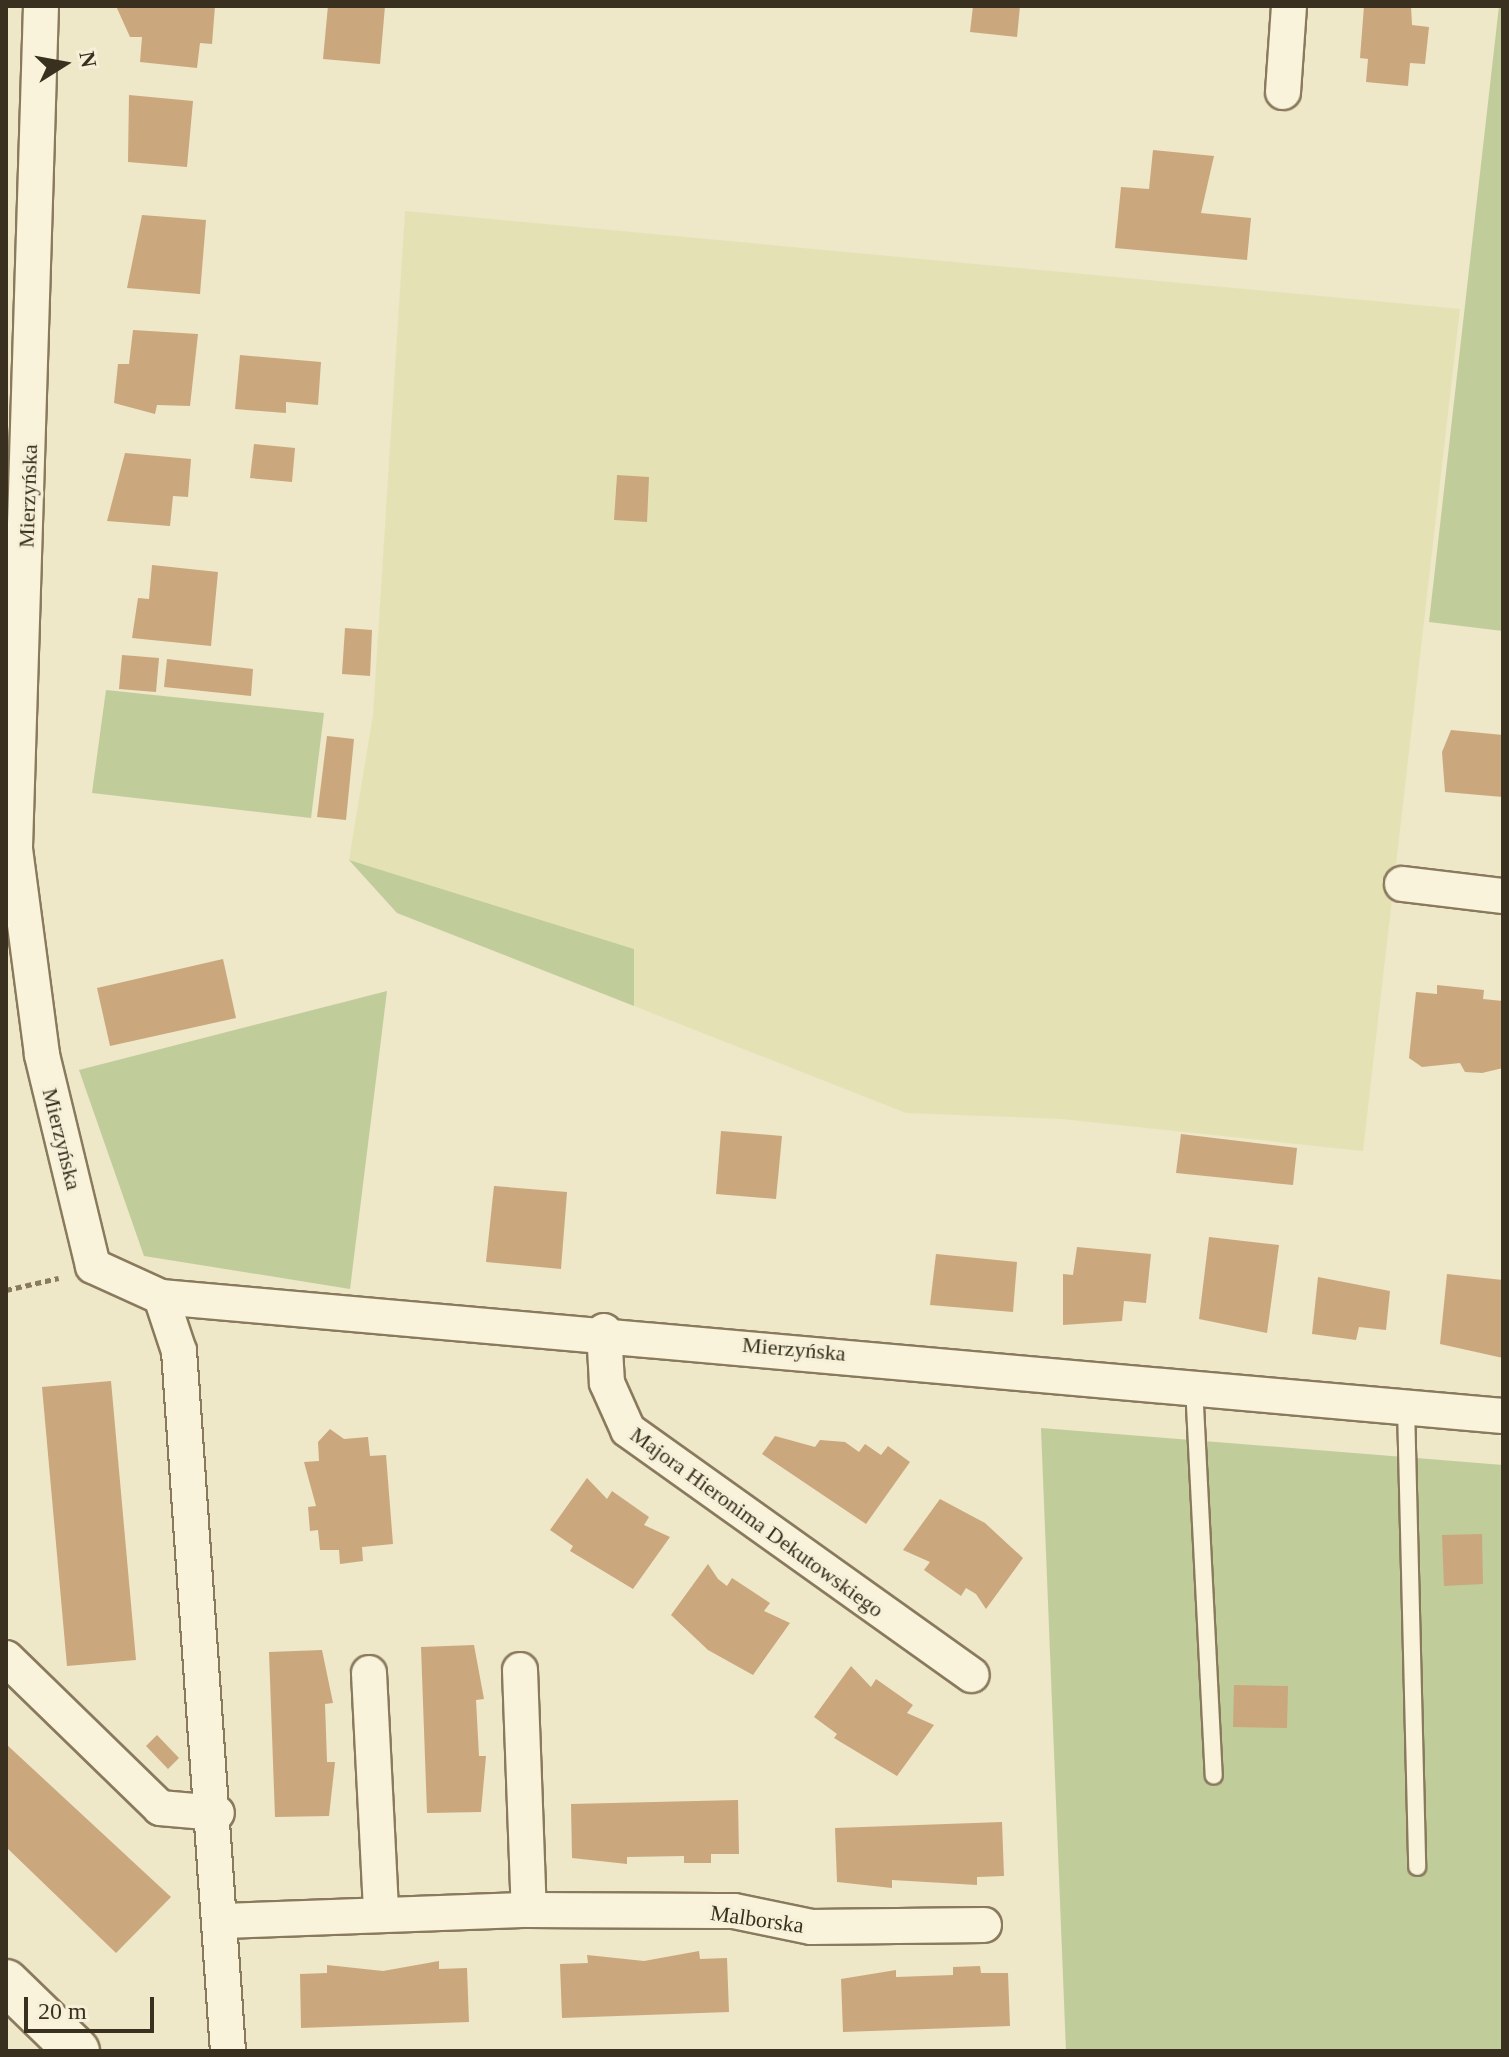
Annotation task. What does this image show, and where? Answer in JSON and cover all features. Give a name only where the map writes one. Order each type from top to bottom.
[{"type":"street","name":"Mierzyńska","points":[[41,6],[16,601],[15,849],[23,931],[42,1055],[93,1266],[161,1297],[604,1331],[1503,1416]]},
{"type":"street","points":[[1283,92],[1289,6]]},
{"type":"street","points":[[1402,884],[1503,896]]},
{"type":"street","points":[[161,1297],[179,1351],[217,1813],[228,2051]]},
{"type":"street","name":"Majora Hieronima Dekutowskiego","points":[[604,1331],[607,1383],[628,1430],[971,1675]]},
{"type":"street","points":[[6,1658],[160,1808],[217,1813]]},
{"type":"street","points":[[520,1670],[529,1910]]},
{"type":"street","points":[[369,1673],[381,1914]]},
{"type":"street","name":"Malborska","points":[[224,1921],[529,1910],[734,1911],[811,1927],[984,1925]]},
{"type":"street","points":[[6,1982],[77,2051]]},
{"type":"lane","points":[[1194,1386],[1214,1775]]},
{"type":"lane","points":[[1406,1407],[1417,1867]]},
{"type":"path","points":[[6,1290],[33,1288],[93,1266]]},
{"type":"shaded area","points":[[405,211],[1460,309],[1363,1151],[1061,1119],[906,1113],[634,1006],[634,949],[349,860],[373,715]]},
{"type":"green space","points":[[1499,6],[1503,6],[1503,631],[1429,622]]},
{"type":"green space","points":[[106,690],[324,713],[311,818],[92,793]]},
{"type":"green space","points":[[349,860],[634,949],[634,1006],[397,913]]},
{"type":"green space","points":[[387,991],[350,1289],[144,1256],[79,1070]]},
{"type":"green space","points":[[1041,1428],[1503,1465],[1503,2049],[1066,2051]]},
{"type":"building","points":[[116,6],[215,6],[212,44],[200,43],[197,68],[140,62],[142,37],[130,37]]},
{"type":"building","points":[[328,6],[385,6],[380,64],[323,59]]},
{"type":"building","points":[[973,6],[1020,6],[1017,37],[970,32]]},
{"type":"building","points":[[1364,6],[1411,6],[1412,25],[1429,27],[1425,64],[1410,63],[1408,86],[1366,82],[1368,59],[1360,58]]},
{"type":"building","points":[[129,95],[193,101],[187,167],[128,162]]},
{"type":"building","points":[[1153,150],[1214,156],[1201,213],[1251,218],[1247,260],[1115,248],[1121,187],[1149,189]]},
{"type":"building","points":[[142,215],[206,220],[200,294],[127,288]]},
{"type":"building","points":[[133,330],[198,334],[190,406],[157,405],[155,414],[114,403],[118,364],[129,364]]},
{"type":"building","points":[[240,355],[321,362],[318,405],[286,402],[286,413],[235,409]]},
{"type":"building","points":[[254,444],[295,448],[292,482],[250,478]]},
{"type":"building","points":[[125,453],[191,459],[188,497],[173,496],[170,526],[107,521]]},
{"type":"building","points":[[617,475],[649,477],[647,522],[614,520]]},
{"type":"building","points":[[152,565],[218,572],[211,646],[132,638],[138,598],[149,599]]},
{"type":"building","points":[[345,628],[372,630],[370,676],[342,674]]},
{"type":"building","points":[[122,655],[159,658],[156,692],[119,689]]},
{"type":"building","points":[[167,659],[253,669],[251,696],[164,687]]},
{"type":"building","points":[[1451,730],[1503,735],[1503,797],[1445,792],[1442,752]]},
{"type":"building","points":[[327,736],[354,739],[346,820],[317,817]]},
{"type":"building","points":[[223,959],[236,1018],[110,1046],[97,988]]},
{"type":"building","points":[[1437,985],[1484,990],[1483,999],[1503,1001],[1503,1068],[1482,1073],[1465,1072],[1460,1063],[1422,1067],[1409,1058],[1416,992],[1437,994]]},
{"type":"building","points":[[721,1131],[782,1136],[776,1199],[716,1194]]},
{"type":"building","points":[[1181,1134],[1297,1148],[1293,1185],[1176,1173]]},
{"type":"building","points":[[494,1186],[567,1192],[561,1269],[486,1262]]},
{"type":"building","points":[[1209,1237],[1279,1245],[1267,1333],[1199,1319]]},
{"type":"building","points":[[1077,1247],[1151,1254],[1146,1303],[1124,1301],[1122,1321],[1063,1325],[1063,1274],[1073,1275]]},
{"type":"building","points":[[936,1254],[1017,1262],[1013,1312],[930,1305]]},
{"type":"building","points":[[1447,1274],[1503,1280],[1503,1358],[1440,1344]]},
{"type":"building","points":[[1318,1277],[1390,1291],[1386,1330],[1359,1327],[1356,1340],[1312,1334]]},
{"type":"building","points":[[111,1381],[136,1660],[67,1666],[42,1387]]},
{"type":"building","points":[[330,1429],[344,1439],[368,1437],[370,1456],[386,1455],[393,1544],[362,1547],[363,1561],[340,1564],[339,1550],[320,1550],[318,1530],[310,1531],[308,1507],[316,1506],[304,1462],[319,1461],[318,1442]]},
{"type":"building","points":[[775,1436],[815,1447],[820,1440],[845,1442],[859,1452],[865,1444],[881,1455],[888,1446],[910,1462],[866,1524],[762,1454]]},
{"type":"building","points":[[587,1478],[607,1499],[612,1491],[649,1517],[644,1525],[670,1537],[633,1589],[570,1551],[573,1546],[550,1530]]},
{"type":"building","points":[[940,1499],[985,1523],[1023,1558],[986,1609],[976,1594],[966,1588],[961,1596],[924,1570],[930,1562],[903,1550]]},
{"type":"building","points":[[1482,1534],[1483,1584],[1444,1586],[1442,1535]]},
{"type":"building","points":[[708,1564],[727,1586],[732,1578],[770,1603],[764,1611],[790,1623],[753,1675],[708,1650],[671,1615]]},
{"type":"building","points":[[474,1645],[484,1699],[476,1700],[479,1756],[486,1756],[481,1812],[427,1813],[421,1647]]},
{"type":"building","points":[[322,1650],[333,1703],[325,1704],[327,1762],[335,1762],[329,1816],[275,1817],[269,1652]]},
{"type":"building","points":[[851,1666],[871,1687],[876,1679],[913,1705],[907,1713],[934,1725],[897,1776],[834,1738],[837,1734],[814,1717]]},
{"type":"building","points":[[1234,1685],[1288,1686],[1287,1728],[1233,1727]]},
{"type":"building","points":[[157,1735],[179,1758],[168,1769],[146,1746]]},
{"type":"building","points":[[6,1744],[171,1897],[116,1953],[6,1847]]},
{"type":"building","points":[[738,1800],[739,1854],[711,1854],[711,1863],[684,1863],[684,1856],[627,1857],[627,1864],[572,1858],[571,1804]]},
{"type":"building","points":[[1002,1822],[1004,1876],[977,1877],[977,1885],[892,1880],[892,1888],[837,1882],[835,1828]]},
{"type":"building","points":[[699,1951],[700,1959],[727,1958],[729,2012],[562,2018],[560,1964],[588,1963],[587,1955],[644,1961]]},
{"type":"building","points":[[439,1961],[439,1969],[467,1968],[469,2022],[301,2028],[300,1974],[327,1973],[327,1965],[383,1971]]},
{"type":"building","points":[[980,1966],[981,1973],[1008,1973],[1010,2026],[843,2032],[841,1979],[896,1970],[896,1977],[953,1975],[953,1967]]}]
